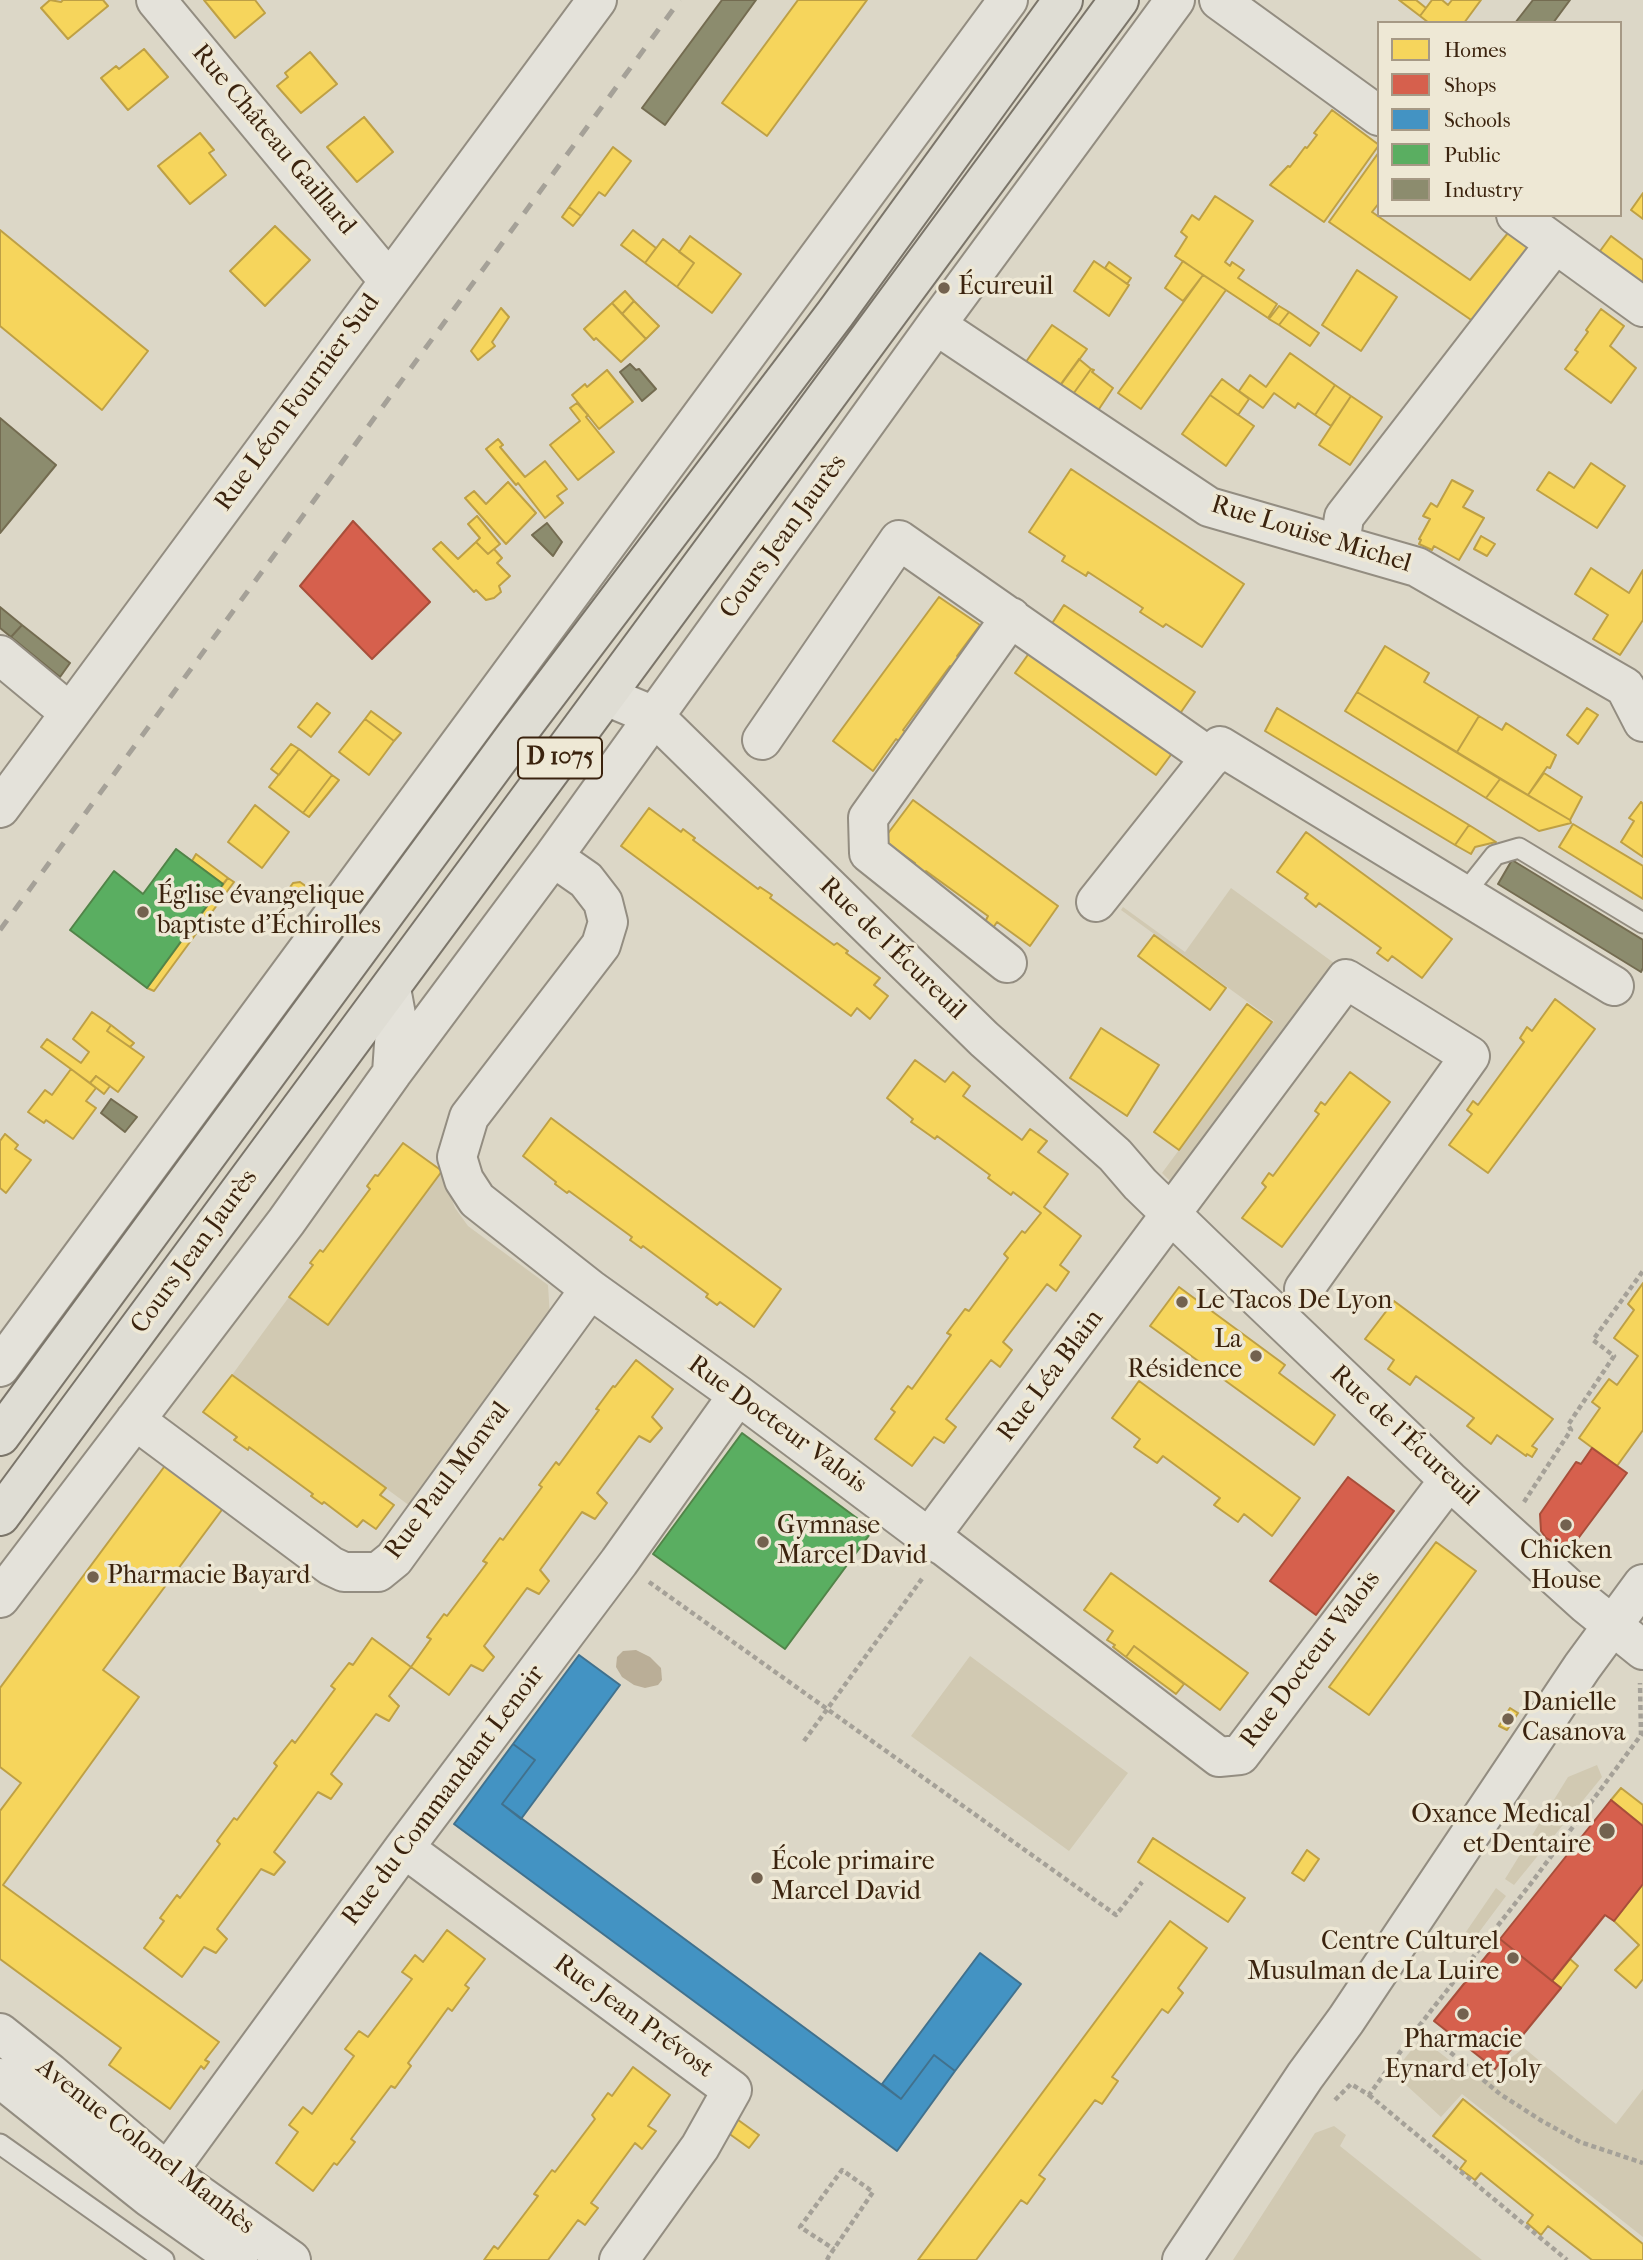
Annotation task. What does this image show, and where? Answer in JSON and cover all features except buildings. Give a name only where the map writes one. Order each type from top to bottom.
[{"type":"main road","name":"Cours Jean Jaurès","points":[[0,1436],[516,735],[835,314],[1063,0]]},
{"type":"main road","name":"Cours Jean Jaurès","points":[[0,1516],[1119,0]]},
{"type":"street","name":"Rue Château Gaillard","points":[[156,0],[388,281]]},
{"type":"street","name":"Rue Léon Fournier Sud","points":[[0,808],[597,0]]},
{"type":"street","points":[[0,1367],[1008,0]]},
{"type":"street","name":"Cours Jean Jaurès","points":[[0,1598],[286,1222],[1175,0]]},
{"type":"street","points":[[1219,0],[1377,115]]},
{"type":"street","points":[[1519,217],[1643,307]]},
{"type":"street","points":[[1340,545],[1344,517],[1555,243]]},
{"type":"street","name":"Rue Louise Michel","points":[[936,325],[1209,507],[1417,567],[1625,687],[1643,722]]},
{"type":"street","points":[[762,740],[899,540],[1211,758]]},
{"type":"street","name":"Rue de l'Écureuil","points":[[1007,963],[869,853],[868,818],[1011,617]]},
{"type":"street","points":[[0,656],[69,713]]},
{"type":"street","points":[[504,683],[516,735]]},
{"type":"street","name":"Rue de l'Écureuil","points":[[606,696],[654,716],[984,1039],[1115,1154],[1140,1184],[1449,1480],[1612,1626],[1641,1663]]},
{"type":"street","points":[[1096,902],[1220,746],[1614,986]]},
{"type":"street","name":"Rue Docteur Valois","points":[[553,857],[586,880],[603,902],[608,922],[601,944],[469,1117],[457,1157],[464,1180],[477,1200],[590,1289],[937,1543],[1219,1758],[1240,1755],[1449,1480]]},
{"type":"street","points":[[1172,1214],[1346,979],[1470,1056],[1304,1289]]},
{"type":"street","points":[[390,988],[396,1015],[392,1073]]},
{"type":"street","points":[[269,1000],[321,1001]]},
{"type":"street","name":"Rue Léa Blain","points":[[937,1543],[1172,1214]]},
{"type":"street","name":"Rue Paul Monval","points":[[135,1420],[331,1566],[344,1572],[378,1572],[394,1559],[590,1289]]},
{"type":"street","name":"Rue du Commandant Lenoir","points":[[159,2185],[404,1848],[619,1562],[738,1395]]},
{"type":"street","points":[[1182,2260],[1544,1723],[1643,1584]]},
{"type":"street","name":"Rue Jean Prévost","points":[[404,1848],[732,2090],[700,2147],[619,2260]]},
{"type":"street","name":"Avenue Colonel Manhès","points":[[0,2034],[80,2099],[159,2185],[238,2260]]},
{"type":"street","name":"Avenue Colonel Manhès","points":[[0,2078],[159,2185],[291,2260]]},
{"type":"lane","points":[[1464,894],[1495,855],[1519,848],[1643,923]]},
{"type":"lane","points":[[0,2055],[37,2085],[80,2099]]},
{"type":"lane","points":[[0,2144],[164,2260]]},
{"type":"path","points":[[1519,1509],[1571,1430],[1568,1425],[1614,1356],[1593,1340],[1643,1271]]},
{"type":"path","points":[[804,1741],[877,1640],[937,1543]]},
{"type":"path","points":[[619,1562],[830,1708],[1116,1915],[1142,1882]]},
{"type":"path","points":[[1369,2095],[1642,1735],[1641,1663]]},
{"type":"path","points":[[1419,2026],[1500,2094],[1542,2121],[1580,2142],[1643,2163]]},
{"type":"path","points":[[1328,2106],[1351,2084],[1369,2095],[1567,2260]]},
{"type":"path","points":[[827,2260],[873,2192],[842,2170],[800,2227],[834,2249]]},
{"type":"shaded area","points":[[1231,888],[1334,963],[1170,1181],[1162,1173],[1274,1021],[1121,910],[1123,907],[1185,952]]},
{"type":"shaded area","points":[[442,1171],[455,1208],[468,1226],[548,1285],[550,1318],[410,1506],[232,1375],[289,1297],[328,1325]]},
{"type":"shaded area","points":[[636,1650],[650,1657],[661,1668],[662,1680],[658,1685],[645,1688],[622,1677],[616,1667],[617,1657],[623,1651]]},
{"type":"shaded area","points":[[970,1656],[1128,1773],[1069,1851],[911,1736]]},
{"type":"shaded area","points":[[1597,1765],[1602,1777],[1514,1885],[1505,1879],[1568,1777]]},
{"type":"shaded area","points":[[1496,1888],[1506,1896],[1465,1951],[1457,1945]]},
{"type":"shaded area","points":[[1421,2038],[1471,2077],[1483,2060],[1496,2069],[1524,2048],[1616,2124],[1643,2089],[1643,2237],[1462,2094],[1441,2117],[1393,2073]]},
{"type":"shaded area","points":[[1334,2126],[1346,2135],[1340,2146],[1482,2260],[1233,2260],[1315,2133]]},
{"type":"railway","points":[[0,930],[680,0]]},
{"type":"place","name":"Écureuil","points":[[944,288]]},
{"type":"place","name":"Église évangelique baptiste d'Échirolles","points":[[143,912]]},
{"type":"place","name":"Le Tacos De Lyon","points":[[1182,1302]]},
{"type":"place","name":"La Résidence","points":[[1256,1356]]},
{"type":"place","name":"Chicken House","points":[[1566,1525]]},
{"type":"place","name":"Gymnase Marcel David","points":[[763,1542]]},
{"type":"place","name":"Pharmacie Bayard","points":[[93,1577]]},
{"type":"place","name":"Danielle Casanova","points":[[1508,1719]]},
{"type":"place","name":"Oxance Medical et Dentaire","points":[[1607,1831]]},
{"type":"place","name":"École primaire Marcel David","points":[[757,1878]]},
{"type":"place","name":"Centre Culturel Musulman de La Luire","points":[[1513,1958]]},
{"type":"place","name":"Pharmacie Eynard et Joly","points":[[1463,2014]]}]
